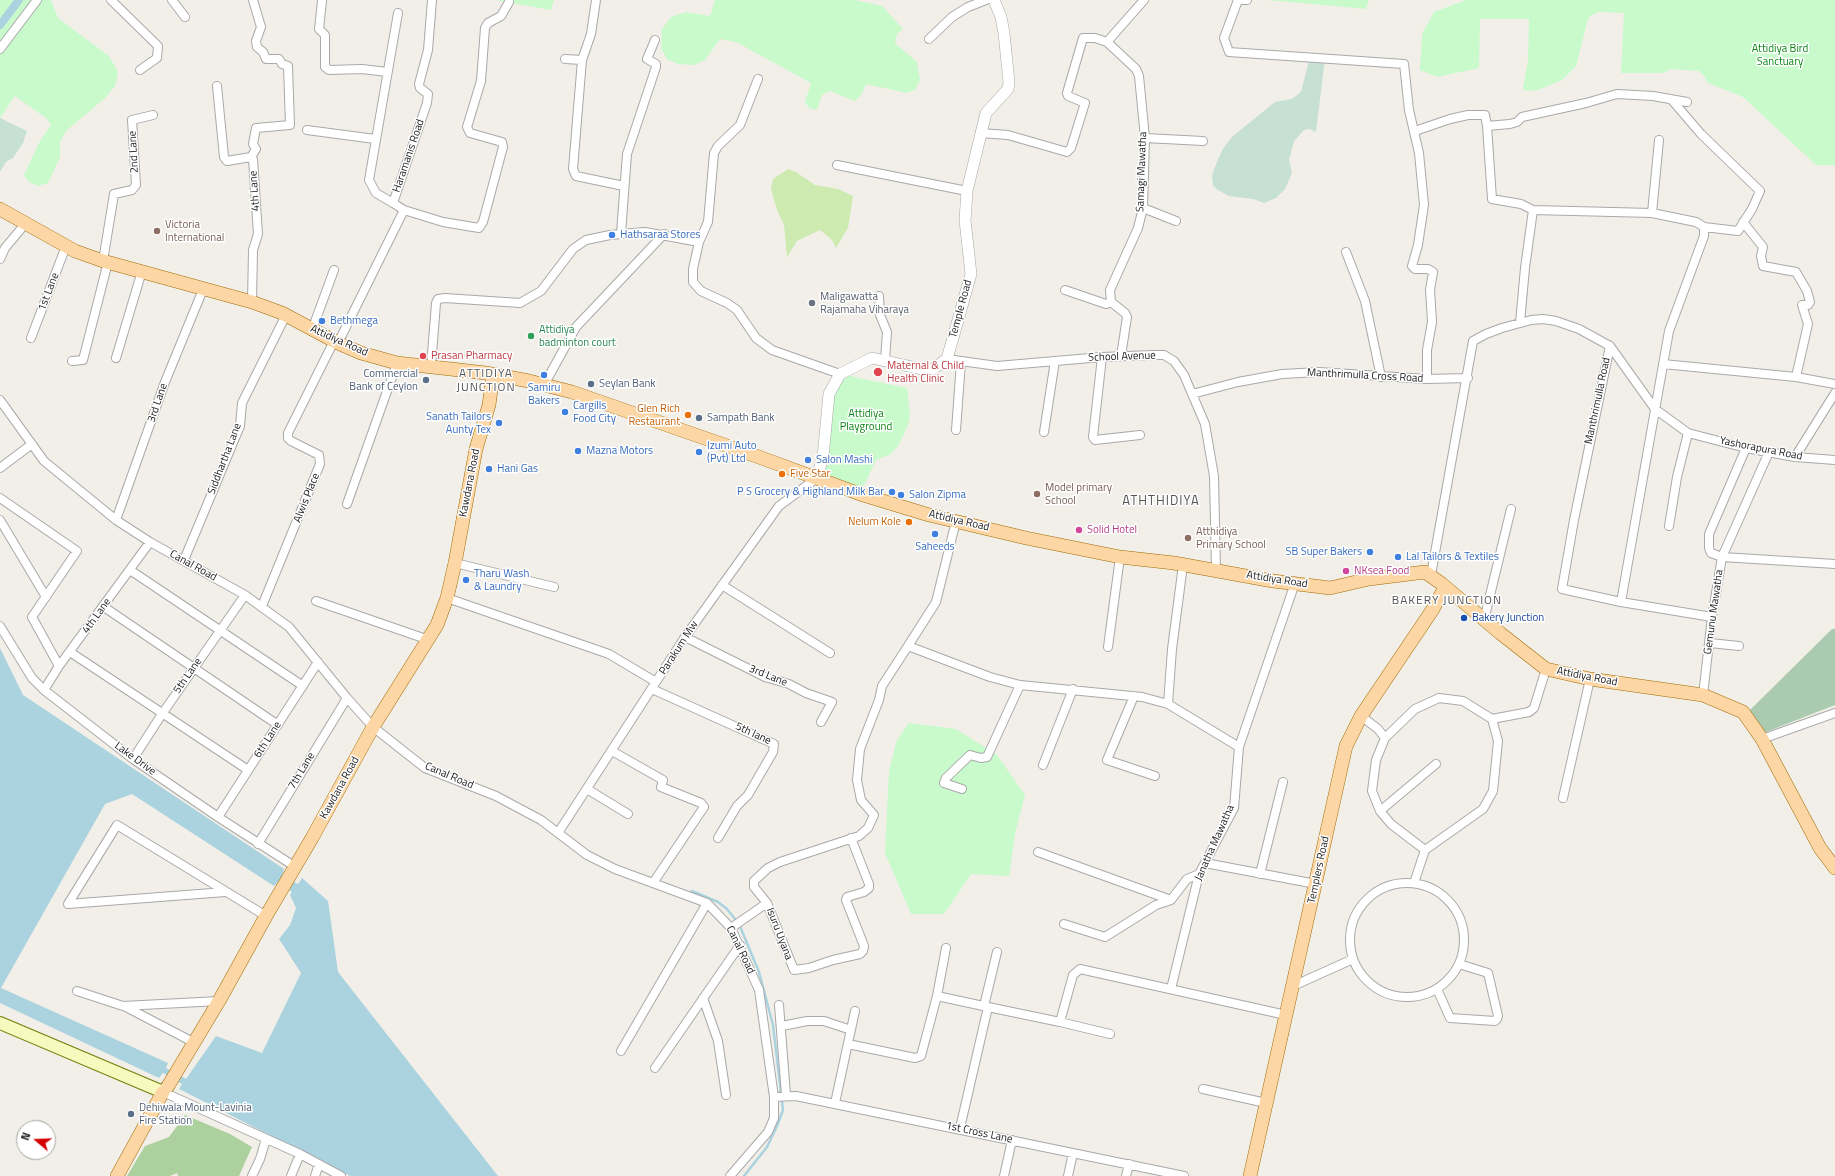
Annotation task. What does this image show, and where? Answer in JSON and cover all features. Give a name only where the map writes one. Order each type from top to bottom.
[{"type":"main road","name":"Attidiya Road","points":[[0,209],[66,246],[106,262],[204,287],[252,302],[286,315],[312,330],[361,353],[397,363],[493,375],[544,385],[608,404],[902,507],[1026,538],[1120,557],[1183,565],[1273,581],[1330,588],[1375,578],[1426,572],[1546,669],[1590,679],[1703,695],[1743,712],[1762,739],[1820,848],[1835,868]]},
{"type":"main road","name":"Kawdana Road","points":[[117,1176],[312,838],[373,727],[437,625],[447,598],[455,563],[476,449],[489,405],[493,375]]},
{"type":"main road","name":"Templers Road","points":[[1250,1176],[1346,746],[1361,716],[1434,609],[1445,587]]},
{"type":"main road","points":[[0,1023],[166,1089]]},
{"type":"street","points":[[0,49],[37,0]]},
{"type":"street","points":[[111,0],[158,46],[157,58],[140,70]]},
{"type":"street","points":[[172,0],[185,17]]},
{"type":"street","points":[[251,157],[256,149],[253,144],[256,128],[290,125],[288,66],[282,64],[279,59],[266,59],[263,52],[257,47],[256,41],[261,27],[253,0]]},
{"type":"street","name":"Haramanis Road","points":[[336,342],[404,210],[393,203],[427,103],[428,94],[420,88],[419,84],[428,50],[432,0]]},
{"type":"street","points":[[596,0],[591,34],[582,60],[573,169],[576,176],[624,186]]},
{"type":"street","points":[[929,39],[952,16],[968,7],[986,0]]},
{"type":"street","name":"Temple Road","points":[[947,359],[971,274],[965,220],[967,191],[980,132],[986,113],[1008,89],[1009,82],[1004,33],[1001,17],[994,0]]},
{"type":"street","points":[[980,132],[1008,135],[1067,152],[1071,148],[1085,103],[1082,100],[1068,96],[1067,93],[1083,38],[1094,38],[1107,42],[1144,0]]},
{"type":"street","points":[[1247,0],[1239,0],[1224,38],[1229,52],[1404,64],[1409,110],[1419,153],[1424,205],[1418,245],[1412,266],[1415,269],[1428,269],[1433,272],[1430,290],[1432,322],[1427,350],[1427,379]]},
{"type":"street","points":[[322,1],[319,29],[325,35],[325,67],[329,70],[362,69],[387,72]]},
{"type":"street","points":[[404,210],[443,222],[479,228],[483,222],[503,147],[502,142],[470,133],[467,127],[481,81],[485,28],[488,23],[501,16],[509,2]]},
{"type":"street","points":[[393,203],[376,193],[369,180],[398,13]]},
{"type":"street","points":[[621,234],[627,154],[656,67],[656,64],[647,59],[655,40]]},
{"type":"street","name":"Samagi Mawatha","points":[[1107,42],[1136,69],[1139,76],[1145,138],[1143,208],[1138,228],[1110,290],[1111,302]]},
{"type":"street","points":[[565,59],[582,60]]},
{"type":"street","points":[[758,79],[740,125],[718,146],[714,153],[708,222],[699,242],[693,269],[693,282],[701,291],[727,303],[737,310],[756,338],[772,350],[840,374]]},
{"type":"street","name":"4th Lane","points":[[217,86],[224,157],[227,161],[251,157],[253,159],[258,234],[253,250],[252,302]]},
{"type":"street","points":[[1487,126],[1510,124],[1517,122],[1522,117],[1586,103],[1617,94],[1688,102]]},
{"type":"street","points":[[1415,131],[1450,119],[1468,115],[1485,115],[1492,199],[1521,204],[1533,210],[1652,214],[1696,222],[1704,227],[1738,231],[1760,191],[1701,134],[1671,99]]},
{"type":"street","name":"2nd Lane","points":[[106,262],[114,194],[132,190],[136,185],[132,120],[153,115]]},
{"type":"street","points":[[307,130],[375,139]]},
{"type":"street","points":[[1145,138],[1202,141]]},
{"type":"street","points":[[1652,214],[1659,140]]},
{"type":"street","points":[[837,165],[967,191]]},
{"type":"street","points":[[1143,208],[1176,221]]},
{"type":"street","points":[[1520,323],[1533,210]]},
{"type":"street","points":[[1743,222],[1763,247],[1761,256],[1763,266],[1796,272],[1807,291],[1810,302],[1808,305],[1802,305],[1808,324],[1796,377]]},
{"type":"street","points":[[0,258],[5,248],[25,224]]},
{"type":"street","points":[[1622,602],[1669,331],[1704,236],[1704,227]]},
{"type":"street","points":[[431,367],[435,309],[438,299],[445,298],[520,303],[541,291],[566,256],[586,240],[644,232],[664,234],[699,242]]},
{"type":"street","points":[[544,385],[576,327],[664,234]]},
{"type":"street","name":"1st Lane","points":[[31,338],[66,246]]},
{"type":"street","points":[[1346,252],[1365,301],[1381,377]]},
{"type":"street","points":[[72,361],[83,360],[106,262]]},
{"type":"street","points":[[312,330],[334,270]]},
{"type":"street","points":[[116,358],[142,271]]},
{"type":"street","name":"3rd Lane","points":[[116,520],[165,382],[204,287]]},
{"type":"street","points":[[1065,290],[1106,304],[1111,302],[1125,313],[1127,317],[1121,356]]},
{"type":"street","points":[[879,296],[880,315],[887,332],[885,360]]},
{"type":"street","name":"Siddhartha Lane","points":[[184,560],[240,426],[242,403],[286,315]]},
{"type":"street","name":"Manthrimulla Road","points":[[1431,575],[1468,378],[1473,341],[1486,334],[1520,323],[1543,319],[1556,321],[1579,329],[1610,346],[1574,520],[1562,588],[1622,602],[1712,617]]},
{"type":"street","name":"Alwis Place","points":[[262,606],[320,464],[319,455],[291,441],[288,438],[288,433],[336,342]]},
{"type":"street","points":[[1610,346],[1655,409],[1688,433],[1677,477],[1669,526]]},
{"type":"street","name":"School Avenue","points":[[947,359],[998,366],[1121,356],[1164,355],[1174,361],[1184,375],[1205,424],[1214,476],[1216,571]]},
{"type":"street","points":[[1102,357],[1093,437],[1095,440],[1140,435]]},
{"type":"street","points":[[817,478],[823,457],[829,394],[840,374],[872,358],[926,370],[933,369],[947,359]]},
{"type":"street","points":[[1044,432],[1055,361]]},
{"type":"street","points":[[956,430],[961,362]]},
{"type":"street","points":[[347,504],[397,363]]},
{"type":"street","points":[[1663,364],[1796,377],[1835,384]]},
{"type":"street","name":"Manthrimulla Cross Road","points":[[1192,394],[1238,382],[1282,374],[1319,372],[1427,379],[1468,378]]},
{"type":"street","points":[[1795,456],[1835,393]]},
{"type":"street","name":"Canal Road","points":[[0,400],[44,461],[116,520],[150,542],[245,595],[289,627],[347,698],[373,727],[425,768],[496,796],[541,820],[588,855],[614,869],[707,903],[735,925],[740,945],[759,990],[781,1096],[768,1132],[730,1176]]},
{"type":"street","name":"Yashorapura Road","points":[[1688,433],[1746,448],[1795,456],[1835,460]]},
{"type":"street","points":[[0,468],[32,444]]},
{"type":"street","name":"Gemunu Mawatha","points":[[1703,695],[1712,617],[1722,557],[1711,553],[1709,548],[1709,534],[1746,448]]},
{"type":"street","points":[[1769,452],[1722,557],[1835,564]]},
{"type":"street","name":"Parakum Mw","points":[[558,833],[686,637],[779,506],[817,478]]},
{"type":"street","points":[[0,498],[77,551],[32,617],[59,666]]},
{"type":"street","points":[[1484,620],[1511,510]]},
{"type":"street","points":[[0,520],[46,597]]},
{"type":"street","points":[[851,838],[859,836],[868,828],[874,815],[861,800],[857,780],[860,749],[879,700],[882,686],[936,602],[956,520]]},
{"type":"street","name":"4th Lane","points":[[44,690],[59,666],[150,542]]},
{"type":"street","points":[[1108,647],[1120,557]]},
{"type":"street","points":[[455,563],[554,587]]},
{"type":"street","points":[[1168,704],[1172,649],[1183,565]]},
{"type":"street","points":[[130,570],[303,686]]},
{"type":"street","name":"Janatha Mawatha","points":[[1171,989],[1199,874],[1234,808],[1239,746],[1295,583]]},
{"type":"street","points":[[722,585],[830,653]]},
{"type":"street","name":"5th Lane","points":[[133,759],[162,714],[245,595]]},
{"type":"street","points":[[447,598],[609,654],[654,686]]},
{"type":"street","points":[[316,601],[429,640]]},
{"type":"street","points":[[104,606],[278,725]]},
{"type":"street","name":"Lake Drive","points":[[0,626],[32,678],[44,690],[133,759],[258,844],[292,871]]},
{"type":"street","name":"3rd Lane","points":[[686,637],[765,677],[789,684],[806,693],[832,702],[821,722]]},
{"type":"street","points":[[1710,643],[1739,646]]},
{"type":"street","points":[[908,646],[990,677],[1020,685],[1134,696],[1168,704],[1239,746]]},
{"type":"street","points":[[70,652],[248,770]]},
{"type":"street","name":"6th Lane","points":[[218,817],[318,662]]},
{"type":"street","points":[[1425,850],[1391,824],[1380,811],[1372,791],[1376,760],[1385,738],[1415,709],[1439,698],[1463,701],[1492,719],[1529,712],[1534,708],[1546,669]]},
{"type":"street","points":[[1563,798],[1590,679]]},
{"type":"street","points":[[962,789],[944,783],[946,778],[970,755],[987,758],[1020,685]]},
{"type":"street","name":"5th lane","points":[[654,686],[774,744],[773,752],[748,795],[737,806],[718,838]]},
{"type":"street","points":[[1042,765],[1073,689]]},
{"type":"street","points":[[1134,696],[1107,760],[1155,776]]},
{"type":"street","name":"7th Lane","points":[[258,844],[347,698]]},
{"type":"street","points":[[1762,739],[1835,713]]},
{"type":"street","points":[[1361,716],[1378,729],[1385,738]]},
{"type":"street","points":[[1414,883],[1425,850],[1484,809],[1493,791],[1498,741],[1492,719]]},
{"type":"street","points":[[612,751],[662,780],[661,787],[702,803],[704,808],[653,883]]},
{"type":"street","points":[[1380,811],[1436,764]]},
{"type":"street","points":[[1260,874],[1283,782]]},
{"type":"street","points":[[588,789],[628,814]]},
{"type":"street","points":[[225,892],[68,904],[117,825],[266,916]]},
{"type":"street","name":"Isuru Uyana","points":[[851,838],[869,884],[869,888],[864,892],[847,897],[846,900],[864,946],[863,951],[860,954],[833,960],[809,968],[794,970],[767,903],[754,887],[754,881],[768,868],[780,862],[851,838]]},
{"type":"street","points":[[1038,852],[1171,900]]},
{"type":"street","points":[[1205,863],[1316,884]]},
{"type":"street","points":[[1064,924],[1105,937],[1156,905],[1171,900],[1187,879],[1199,874]]},
{"type":"street","points":[[1398,883],[1414,883],[1436,891],[1453,906],[1460,919],[1464,934],[1463,949],[1459,964],[1446,982],[1437,989],[1424,995],[1409,998],[1381,992],[1369,983],[1359,972],[1353,959],[1350,943],[1352,926],[1361,906],[1368,898],[1382,888],[1398,883]]},
{"type":"street","points":[[621,1051],[707,903]]},
{"type":"street","points":[[735,925],[767,903]]},
{"type":"street","points":[[655,1068],[740,945]]},
{"type":"street","points":[[848,1044],[915,1058],[921,1056],[937,996],[946,948]]},
{"type":"street","points":[[960,1128],[997,952]]},
{"type":"street","points":[[1293,986],[1353,959]]},
{"type":"street","points":[[1437,989],[1450,1018],[1495,1021],[1497,1019],[1498,1016],[1488,973],[1459,964]]},
{"type":"street","points":[[1060,1022],[1073,974],[1080,970],[1286,1015]]},
{"type":"street","points":[[77,991],[123,1006],[193,1042]]},
{"type":"street","points":[[937,996],[1110,1034]]},
{"type":"street","points":[[703,998],[718,1041],[726,1095]]},
{"type":"street","points":[[123,1006],[219,1001]]},
{"type":"street","points":[[779,1005],[782,1026],[781,1096]]},
{"type":"street","points":[[835,1103],[855,1011]]},
{"type":"street","points":[[782,1026],[807,1021],[824,1021],[851,1030]]},
{"type":"street","points":[[1203,1088],[1266,1103]]},
{"type":"street","points":[[166,1089],[266,1139],[300,1154],[341,1176]]},
{"type":"street","name":"1st Cross Lane","points":[[781,1096],[835,1103],[1184,1176]]},
{"type":"street","points":[[252,1176],[260,1159],[266,1139]]},
{"type":"street","points":[[1004,1176],[1012,1140]]},
{"type":"street","points":[[1068,1176],[1073,1153]]},
{"type":"street","points":[[291,1176],[300,1154]]},
{"type":"street","points":[[315,1176],[319,1164]]},
{"type":"street","points":[[1126,1176],[1129,1164]]},
{"type":"green space","points":[[0,0],[51,0],[58,18],[109,56],[118,72],[115,86],[105,98],[67,130],[60,141],[60,157],[48,183],[38,186],[29,182],[24,175],[40,141],[51,125],[46,118],[15,96],[0,118]]},
{"type":"green space","points":[[496,0],[554,0],[551,10]]},
{"type":"green space","points":[[715,0],[855,0],[882,6],[903,29],[897,34],[895,43],[917,62],[920,80],[915,90],[907,93],[866,84],[861,95],[855,101],[830,91],[822,95],[817,110],[809,108],[805,102],[811,83],[736,42],[720,39],[705,60],[694,65],[678,64],[667,59],[661,48],[662,29],[671,17],[686,12],[710,16]]},
{"type":"green space","points":[[1268,0],[1369,0],[1366,9]]},
{"type":"green space","name":"Attidiya Bird Sanctuary","points":[[1466,0],[1835,0],[1835,165],[1816,165],[1743,97],[1708,83],[1699,71],[1671,69],[1663,73],[1621,73],[1624,13],[1598,12],[1592,15],[1588,19],[1576,66],[1562,80],[1538,90],[1525,91],[1523,88],[1528,60],[1529,19],[1480,19],[1479,68],[1437,77],[1420,70],[1422,34],[1434,12]]},
{"type":"green space","points":[[1310,57],[1325,58],[1316,132],[1310,129],[1304,130],[1294,141],[1289,160],[1292,173],[1285,189],[1276,198],[1264,203],[1253,199],[1229,196],[1218,190],[1213,186],[1212,175],[1224,147],[1233,136],[1275,102],[1292,99],[1301,92]]},
{"type":"green space","points":[[0,118],[27,131],[23,143],[13,158],[6,162],[0,172]]},
{"type":"green space","points":[[788,169],[796,172],[815,185],[838,189],[853,196],[848,228],[836,248],[832,240],[820,230],[797,241],[787,257],[784,225],[777,210],[771,189],[773,179]]},
{"type":"green space","name":"Attidiya Playground","points":[[840,374],[907,388],[910,415],[908,425],[899,445],[891,454],[876,460],[860,494],[817,478],[826,424]]},
{"type":"green space","points":[[1832,629],[1835,629],[1835,705],[1761,734],[1750,710]]},
{"type":"green space","points":[[909,723],[956,729],[997,755],[1025,795],[1015,834],[1009,876],[971,874],[944,914],[911,914],[885,853],[889,771],[897,740]]},
{"type":"green space","points":[[185,1115],[230,1134],[252,1147],[239,1176],[178,1176],[177,1173],[170,1176],[127,1176],[145,1146],[169,1137]]},
{"type":"water","points":[[0,648],[23,695],[284,869],[282,876],[298,884],[302,878],[328,901],[338,972],[498,1176],[350,1176],[179,1089],[182,1084],[163,1073],[159,1078],[0,1003]],"holes":[[[132,794],[274,886],[278,882],[292,892],[290,895],[296,908],[290,925],[279,939],[301,973],[262,1053],[216,1036],[186,1079],[166,1068],[168,1063],[1,988],[105,804]]]},
{"type":"waterway","points":[[0,25],[19,0]]},
{"type":"waterway","points":[[692,891],[718,902],[727,909],[739,924],[759,972],[773,1025],[783,1110],[767,1147],[744,1176]]},
{"type":"place","name":"Victoria International","points":[[157,231]]},
{"type":"place","name":"Hathsaraa Stores","points":[[612,235]]},
{"type":"place","name":"Maligawatta Rajamaha Viharaya","points":[[812,303]]},
{"type":"place","name":"Bethmega","points":[[322,321]]},
{"type":"place","name":"Attidiya badminton court","points":[[531,336]]},
{"type":"place","name":"Prasan Pharmacy","points":[[423,356]]},
{"type":"place","name":"Maternal & Child Health Clinic","points":[[878,372]]},
{"type":"place","name":"Samiru Bakers","points":[[544,375]]},
{"type":"place","name":"Commercial Bank of Ceylon","points":[[426,380]]},
{"type":"place","name":"Seylan Bank","points":[[591,384]]},
{"type":"place","name":"Cargills Food City","points":[[565,412]]},
{"type":"place","name":"Glen Rich Restaurant","points":[[688,415]]},
{"type":"place","name":"Sampath Bank","points":[[699,418]]},
{"type":"place","name":"Sanath Tailors Aunty Tex","points":[[499,423]]},
{"type":"place","name":"Mazna Motors","points":[[578,451]]},
{"type":"place","name":"Izumi Auto (Pvt) Ltd","points":[[699,452]]},
{"type":"place","name":"Salon Mashi","points":[[808,460]]},
{"type":"place","name":"Hani Gas","points":[[489,469]]},
{"type":"place","name":"Five Star","points":[[782,474]]},
{"type":"place","name":"P S Grocery & Highland Milk Bar","points":[[892,492]]},
{"type":"place","name":"Model primary School","points":[[1037,494]]},
{"type":"place","name":"Salon Zipma","points":[[901,495]]},
{"type":"place","name":"Nelum Kole","points":[[909,522]]},
{"type":"place","name":"Solid Hotel","points":[[1079,530]]},
{"type":"place","name":"Saheeds","points":[[935,534]]},
{"type":"place","name":"Atthidiya Primary School","points":[[1188,538]]},
{"type":"place","name":"SB Super Bakers","points":[[1370,552]]},
{"type":"place","name":"Lal Tailors & Textiles","points":[[1398,557]]},
{"type":"place","name":"NKsea Food","points":[[1346,571]]},
{"type":"place","name":"Tharu Wash & Laundry","points":[[466,580]]},
{"type":"place","name":"Bakery Junction","points":[[1464,618]]},
{"type":"place","name":"Dehiwala Mount-Lavinia Fire Station","points":[[131,1114]]},
{"type":"district","name":"ATTIDIYA JUNCTION","points":[[486,381]]},
{"type":"district","name":"ATHTHIDIYA","points":[[1161,502]]},
{"type":"district","name":"BAKERY JUNCTION","points":[[1447,601]]}]
